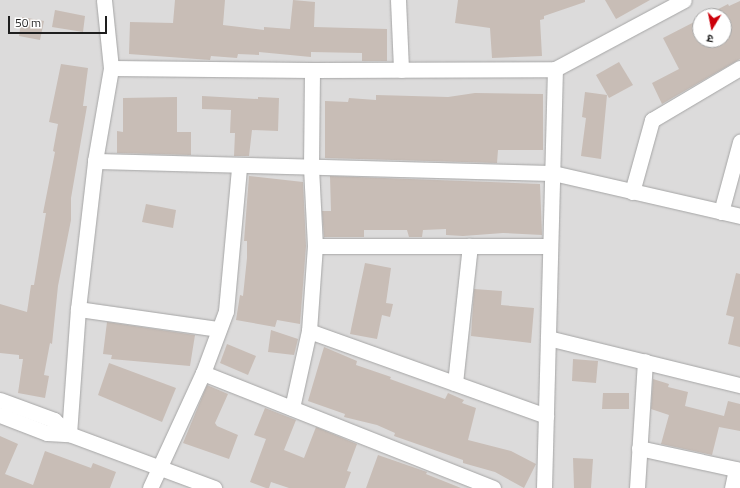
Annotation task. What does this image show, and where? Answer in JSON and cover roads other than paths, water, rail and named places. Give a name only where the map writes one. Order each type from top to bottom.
[{"type":"street","points":[[69,434],[78,309],[95,161],[111,68],[104,0]]},
{"type":"street","points":[[398,0],[401,70]]},
{"type":"street","points":[[111,68],[555,70],[684,0]]},
{"type":"street","points":[[632,192],[652,120],[740,68]]},
{"type":"street","points":[[292,408],[309,331],[315,246],[311,167],[312,70]]},
{"type":"street","points":[[544,488],[555,70]]},
{"type":"street","points":[[721,212],[740,142]]},
{"type":"street","points":[[95,161],[239,167],[311,167],[552,173],[740,216]]},
{"type":"street","points":[[150,488],[203,373],[226,311],[239,167]]},
{"type":"street","points":[[315,246],[550,246]]},
{"type":"street","points":[[456,383],[470,246]]},
{"type":"street","points":[[78,309],[219,329]]},
{"type":"street","points":[[309,331],[546,416]]},
{"type":"street","points":[[548,338],[740,384]]},
{"type":"street","points":[[637,488],[645,361]]},
{"type":"street","points":[[203,373],[493,488]]},
{"type":"street","points":[[0,400],[54,420],[69,434]]},
{"type":"street","points":[[0,415],[47,433],[69,434],[214,488]]},
{"type":"street","points":[[639,448],[738,470],[732,488]]}]
